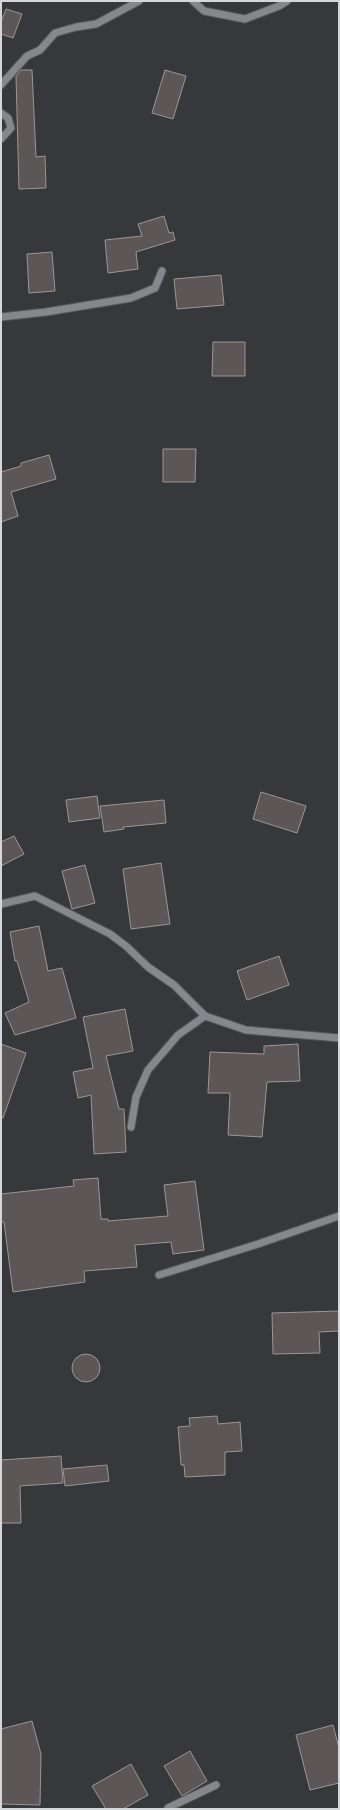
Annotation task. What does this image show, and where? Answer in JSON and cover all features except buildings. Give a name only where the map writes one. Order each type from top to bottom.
[{"type":"street","points":[[1,85],[27,56],[40,50],[55,33],[76,27],[96,24],[139,1]]},
{"type":"street","points":[[193,1],[204,11],[244,19],[279,6],[287,1]]},
{"type":"street","points":[[1,113],[8,118],[10,128],[1,139]]},
{"type":"street","points":[[1,317],[53,311],[131,298],[155,288],[162,271]]},
{"type":"street","points":[[1,904],[35,896],[110,934],[126,946],[148,967],[174,985],[205,1016],[246,1030],[339,1038]]},
{"type":"street","points":[[131,1127],[136,1096],[148,1070],[178,1035],[205,1016]]},
{"type":"street","points":[[159,1275],[258,1244],[339,1216]]},
{"type":"street","points":[[168,1808],[216,1785]]}]
